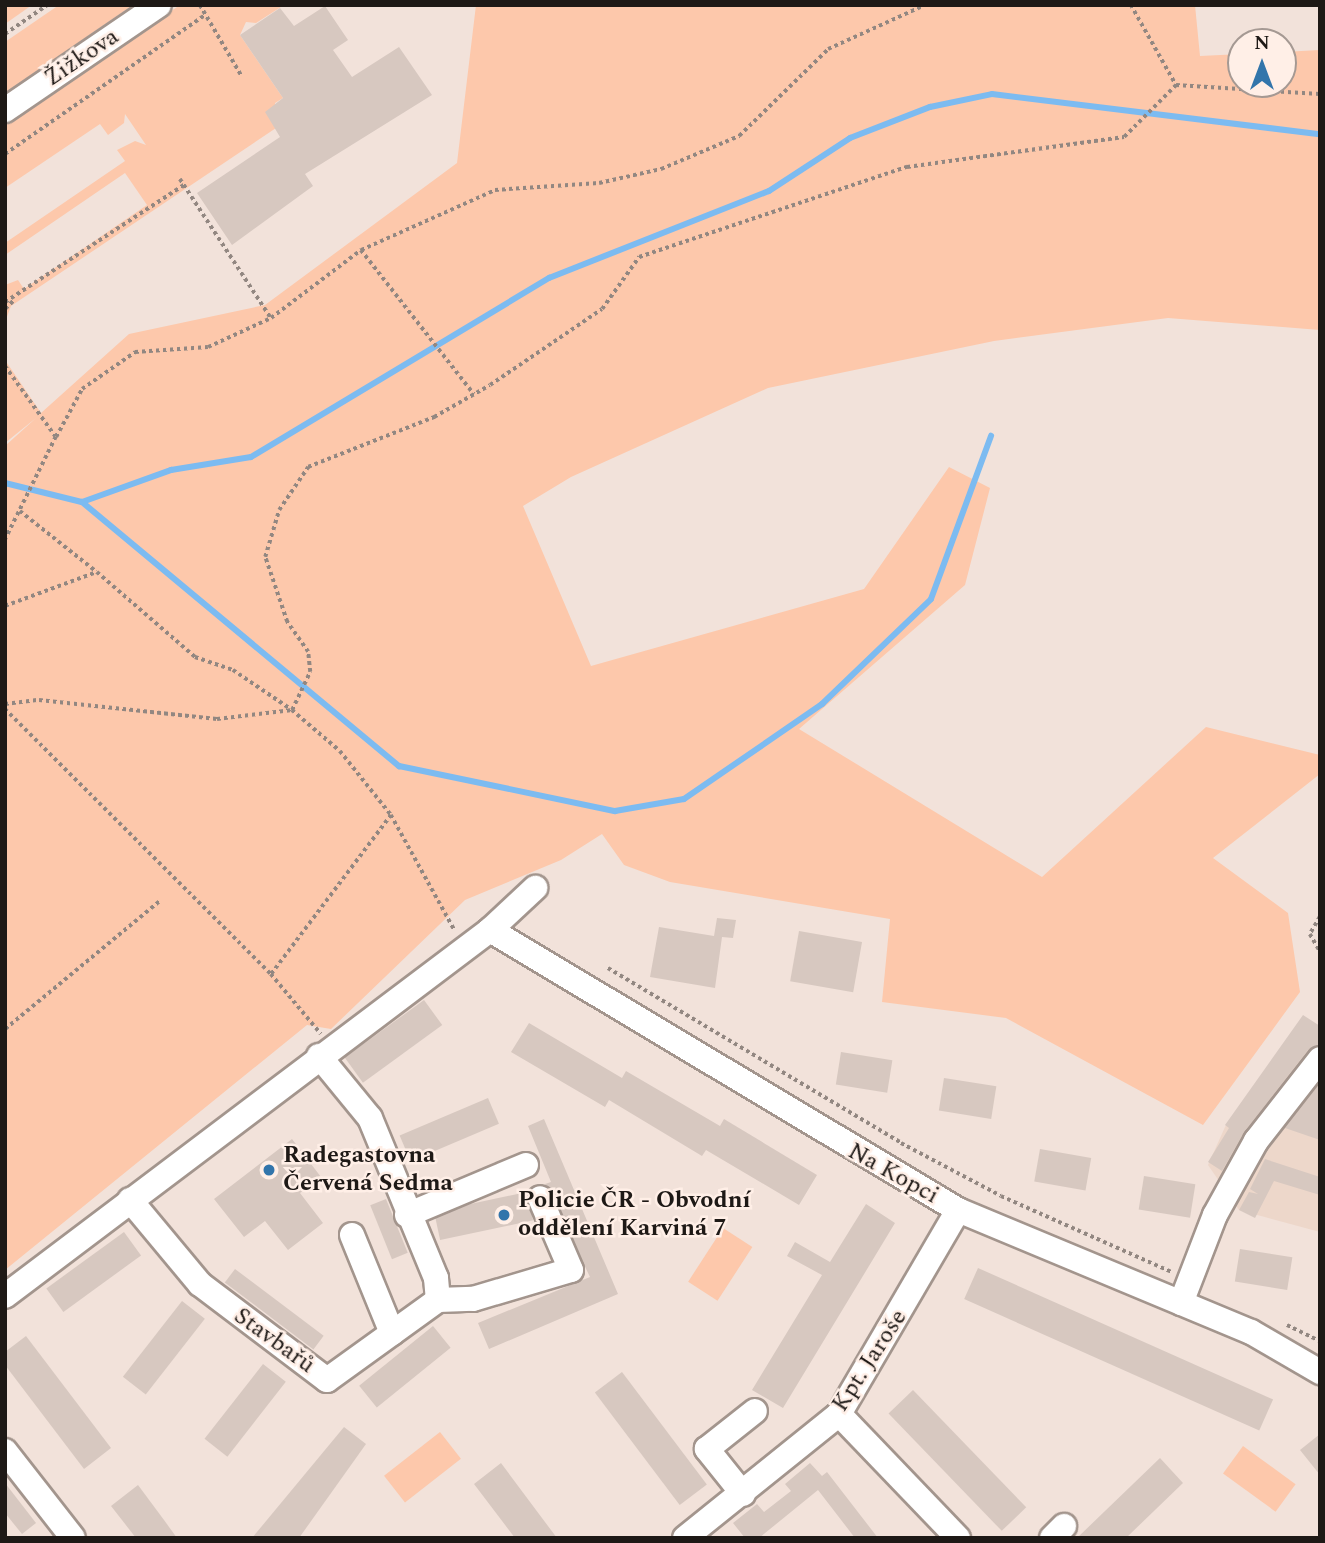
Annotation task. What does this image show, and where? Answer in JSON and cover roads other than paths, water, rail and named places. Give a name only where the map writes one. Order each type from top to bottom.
[{"type":"street","name":"Žižkova","points":[[5,110],[159,5]]},
{"type":"street","points":[[5,1296],[325,1051],[490,930],[535,888]]},
{"type":"street","name":"Na Kopci","points":[[490,930],[958,1210],[1251,1332],[1320,1372]]},
{"type":"street","points":[[325,1051],[370,1118],[407,1214],[436,1278],[438,1300],[473,1299],[571,1270],[540,1198]]},
{"type":"street","points":[[1181,1303],[1215,1216],[1256,1141],[1320,1059]]},
{"type":"street","points":[[407,1214],[526,1166]]},
{"type":"street","name":"Stavbařů","points":[[130,1200],[200,1284],[327,1380],[438,1300]]},
{"type":"street","name":"Kpt. Jaroše","points":[[685,1538],[743,1494],[839,1414],[958,1210]]},
{"type":"street","points":[[352,1235],[392,1333]]},
{"type":"street","points":[[743,1494],[707,1449],[755,1411]]},
{"type":"street","points":[[839,1414],[958,1538]]},
{"type":"street","points":[[5,1451],[73,1538]]},
{"type":"waterway","points":[[82,502],[171,470],[251,457],[549,278],[769,191],[850,138],[930,107],[992,94],[1320,134]]},
{"type":"waterway","points":[[5,483],[82,502],[399,766],[615,811],[684,799],[822,704],[931,599],[991,436]]},
{"type":"place","name":"Radegastovna Červená Sedma","points":[[269,1170]]},
{"type":"place","name":"Policie ČR - Obvodní oddělení Karviná 7","points":[[504,1215]]}]
